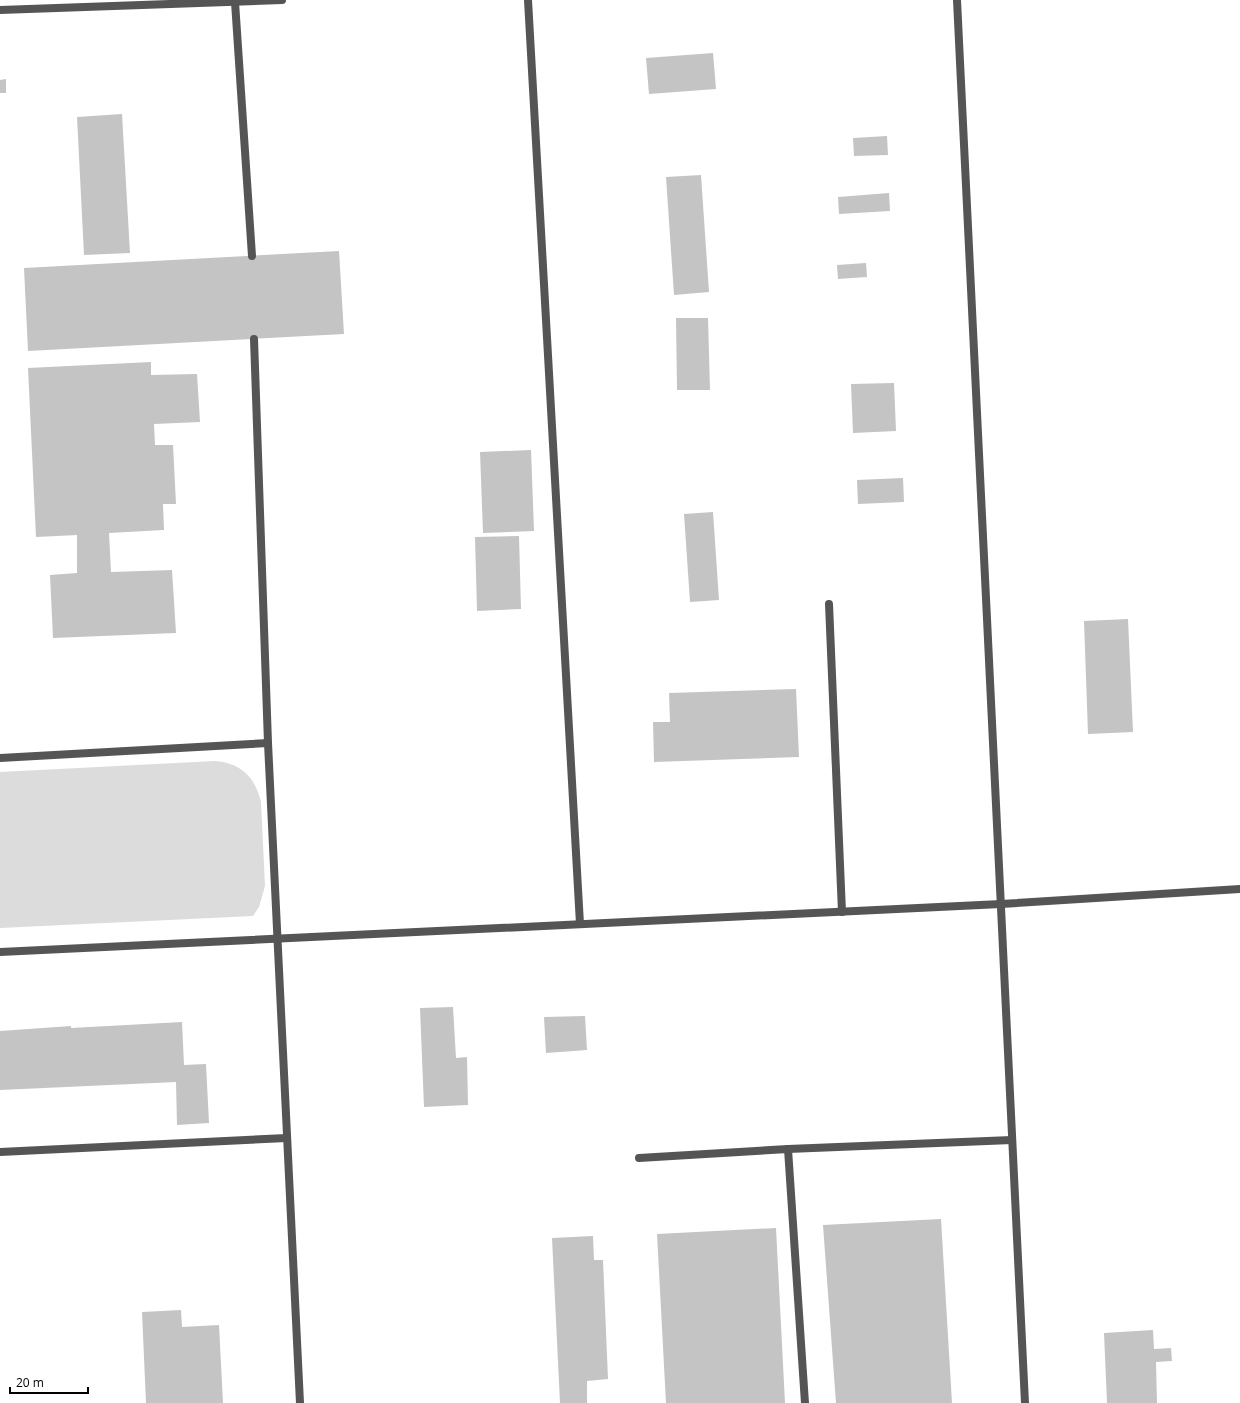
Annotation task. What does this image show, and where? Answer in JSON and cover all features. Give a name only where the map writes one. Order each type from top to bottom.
[{"type":"lane","points":[[0,10],[282,0]]},
{"type":"lane","points":[[528,0],[580,924]]},
{"type":"lane","points":[[957,0],[1025,1403]]},
{"type":"lane","points":[[234,2],[252,256]]},
{"type":"lane","points":[[254,339],[268,743],[300,1403]]},
{"type":"lane","points":[[829,604],[842,912]]},
{"type":"lane","points":[[0,758],[268,743]]},
{"type":"lane","points":[[0,952],[1001,904],[1240,889]]},
{"type":"lane","points":[[0,1152],[287,1138]]},
{"type":"lane","points":[[639,1158],[788,1149],[1012,1140]]},
{"type":"lane","points":[[788,1149],[805,1403]]},
{"type":"shaded area","points":[[215,761],[232,765],[246,773],[255,785],[261,802],[265,886],[259,907],[253,916],[0,928],[0,772]]},
{"type":"building","points":[[713,53],[716,89],[649,94],[646,58]]},
{"type":"building","points":[[6,79],[6,93],[0,93],[0,80]]},
{"type":"building","points":[[122,114],[130,253],[84,255],[77,117]]},
{"type":"building","points":[[887,136],[888,155],[854,156],[853,138]]},
{"type":"building","points":[[701,175],[709,292],[674,295],[666,177]]},
{"type":"building","points":[[889,193],[890,211],[839,214],[838,197]]},
{"type":"building","points":[[339,251],[344,334],[28,351],[24,268]]},
{"type":"building","points":[[866,263],[867,277],[838,279],[837,265]]},
{"type":"building","points":[[676,318],[708,318],[710,390],[677,390]]},
{"type":"building","points":[[151,362],[151,375],[197,374],[200,422],[154,424],[155,445],[173,445],[176,504],[163,504],[164,530],[109,533],[111,572],[172,570],[176,633],[53,638],[50,575],[77,573],[77,535],[36,537],[28,368]]},
{"type":"building","points":[[894,383],[896,431],[853,433],[851,384]]},
{"type":"building","points":[[531,450],[534,531],[483,533],[480,452]]},
{"type":"building","points":[[903,478],[904,502],[858,504],[857,480]]},
{"type":"building","points":[[713,512],[719,600],[690,602],[684,514]]},
{"type":"building","points":[[519,536],[521,609],[477,611],[475,537]]},
{"type":"building","points":[[1128,619],[1133,732],[1088,734],[1084,621]]},
{"type":"building","points":[[796,689],[799,757],[654,762],[653,722],[670,722],[669,693]]},
{"type":"building","points":[[453,1007],[456,1058],[467,1057],[468,1105],[424,1107],[420,1008]]},
{"type":"building","points":[[585,1016],[587,1050],[546,1053],[544,1017]]},
{"type":"building","points":[[182,1022],[184,1065],[206,1064],[209,1123],[177,1125],[176,1082],[0,1090],[0,1031],[71,1026],[71,1028]]},
{"type":"building","points":[[941,1219],[952,1403],[836,1403],[823,1225]]},
{"type":"building","points":[[776,1228],[785,1403],[666,1403],[657,1234]]},
{"type":"building","points":[[593,1236],[594,1260],[603,1260],[608,1379],[587,1381],[587,1403],[560,1403],[552,1238]]},
{"type":"building","points":[[181,1310],[182,1327],[219,1325],[223,1403],[146,1403],[142,1312]]},
{"type":"building","points":[[1153,1330],[1154,1349],[1171,1348],[1172,1361],[1156,1362],[1157,1403],[1107,1403],[1104,1333]]}]
